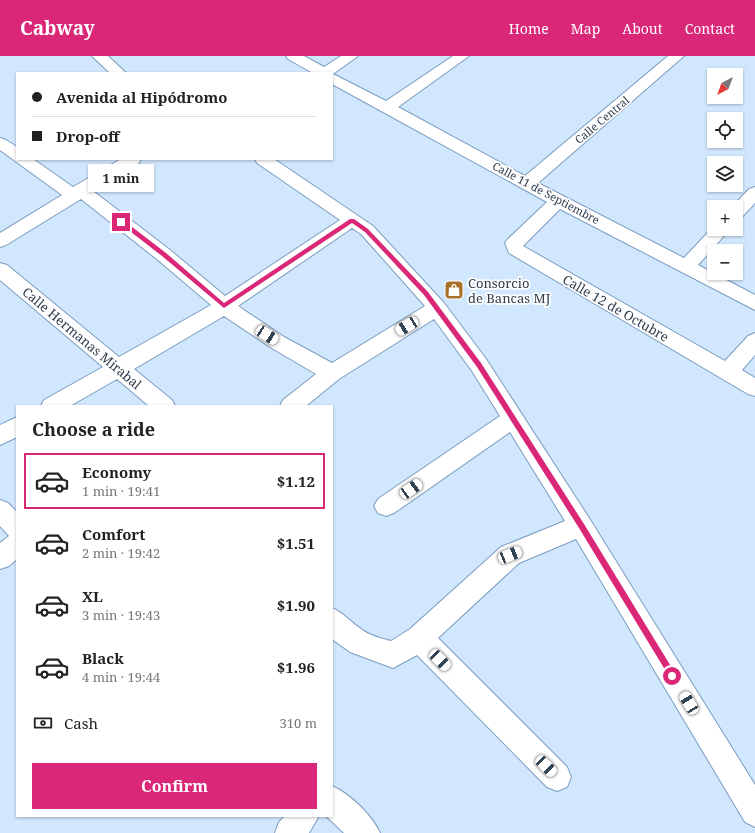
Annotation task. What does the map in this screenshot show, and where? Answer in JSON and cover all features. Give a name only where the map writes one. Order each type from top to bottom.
[{"type":"street","points":[[99,56],[118,72]]},
{"type":"street","name":"Calle 11 de Septiembre","points":[[293,56],[322,72]]},
{"type":"street","points":[[333,72],[351,56]]},
{"type":"street","points":[[387,108],[462,56]]},
{"type":"street","name":"Calle Central","points":[[526,184],[678,56]]},
{"type":"street","name":"Calle 11 de Septiembre","points":[[333,78],[526,184],[755,303]]},
{"type":"street","points":[[0,143],[16,154]]},
{"type":"street","points":[[24,160],[76,193],[164,255],[224,306],[277,342],[332,372]]},
{"type":"street","points":[[0,241],[131,160]]},
{"type":"street","points":[[264,160],[367,230],[437,308],[479,365],[581,526],[755,812]]},
{"type":"street","points":[[743,205],[755,192]]},
{"type":"street","name":"Calle 12 de Octubre","points":[[558,201],[514,243],[515,249],[755,388]]},
{"type":"street","points":[[54,405],[224,306],[352,220]]},
{"type":"street","points":[[686,267],[715,236]]},
{"type":"street","name":"Calle Hermanas Mirabal","points":[[0,270],[163,405]]},
{"type":"street","points":[[292,405],[332,372],[437,308]]},
{"type":"street","points":[[728,372],[755,341]]},
{"type":"street","points":[[386,506],[512,419]]},
{"type":"street","points":[[0,436],[16,427]]},
{"type":"street","points":[[0,510],[16,527]]},
{"type":"street","points":[[333,622],[346,636],[362,646],[393,655],[419,638],[510,555],[581,526]]},
{"type":"street","points":[[0,558],[16,545]]},
{"type":"street","points":[[419,638],[556,777]]},
{"type":"street","points":[[333,802],[366,833]]},
{"type":"street","points":[[290,833],[303,817]]},
{"type":"place","name":"Consorcio de Bancas MJ","points":[[454,290]]},
{"type":"route","points":[[121,222],[164,255],[224,306],[352,220],[367,230],[426,294],[479,365],[581,526],[672,676]]}]
